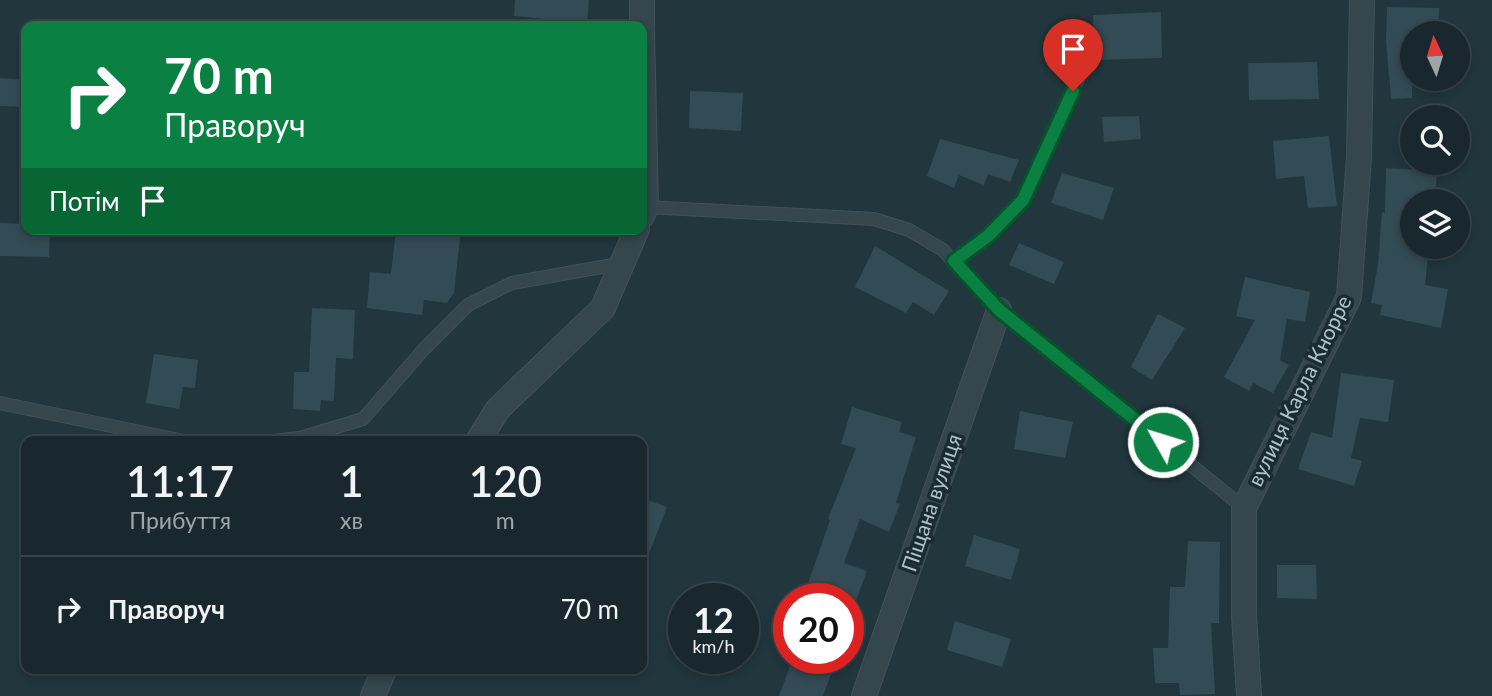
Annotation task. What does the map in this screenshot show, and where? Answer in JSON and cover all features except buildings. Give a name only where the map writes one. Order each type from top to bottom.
[{"type":"street","points":[[642,0],[642,21]]},
{"type":"street","name":"вулиця Карла Кнорре","points":[[1249,696],[1244,615],[1244,508],[1349,297],[1359,157],[1362,0]]},
{"type":"street","points":[[481,436],[498,409],[603,308],[635,235]]},
{"type":"street","name":"Піщана вулиця","points":[[864,696],[999,310]]},
{"type":"street","points":[[373,696],[382,674]]},
{"type":"lane","points":[[954,261],[988,236],[1023,200],[1084,66]]},
{"type":"lane","points":[[647,217],[874,219],[909,230],[943,250],[999,310],[1244,508]]},
{"type":"lane","points":[[307,436],[363,419],[424,349],[468,305],[512,283],[624,263]]},
{"type":"lane","points":[[0,403],[160,436]]},
{"type":"route","points":[[1073,91],[1023,200],[988,236],[954,261],[999,310],[1163,442]]}]
